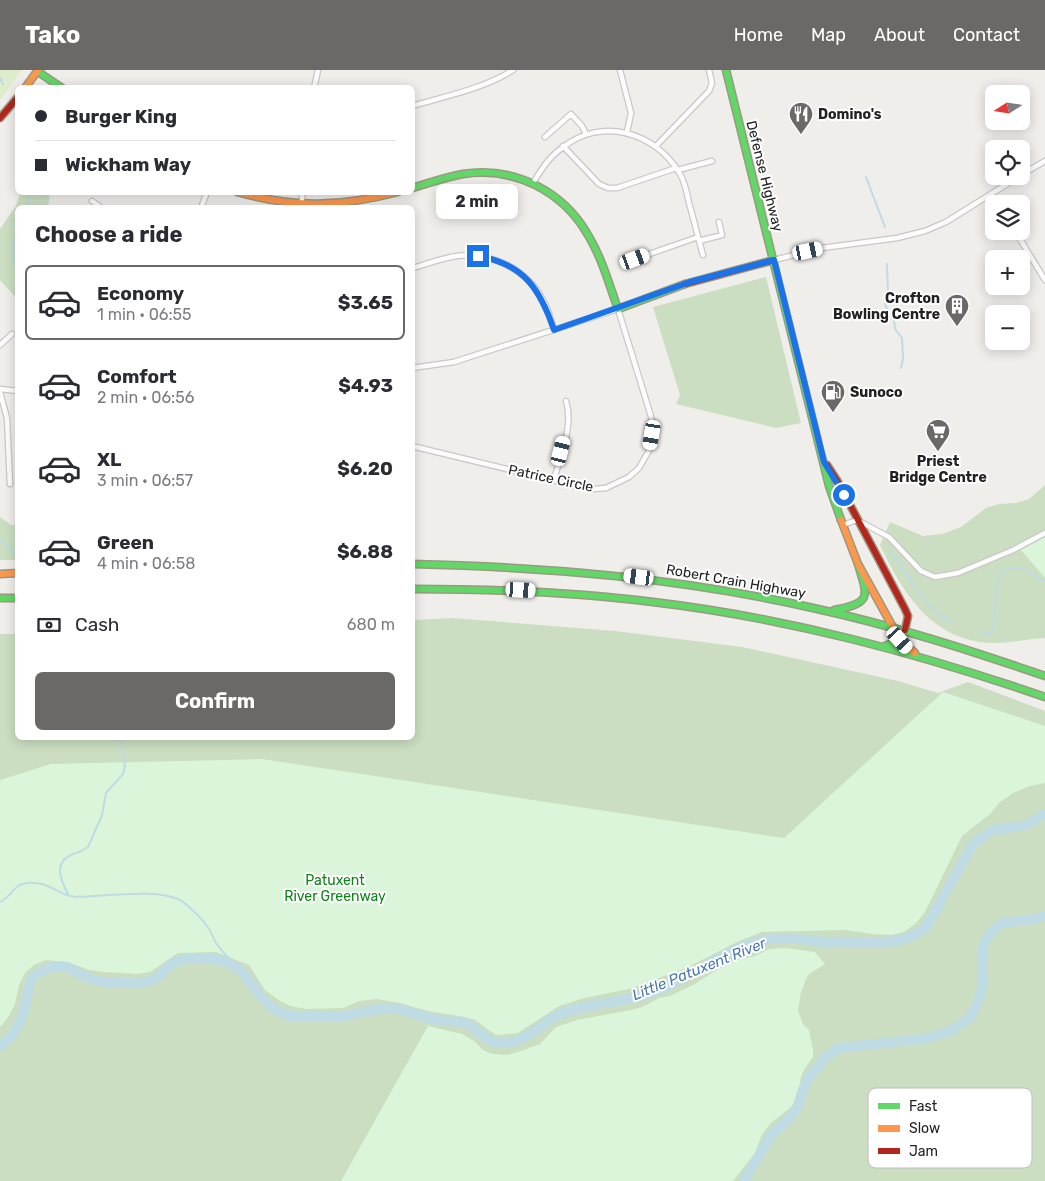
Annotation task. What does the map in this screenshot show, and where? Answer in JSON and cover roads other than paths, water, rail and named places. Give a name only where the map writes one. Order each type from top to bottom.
[{"type":"main road","points":[[26,85],[37,70],[58,85]]},
{"type":"main road","name":"Defense Highway","points":[[726,70],[829,486],[858,564],[900,640],[919,655]]},
{"type":"main road","points":[[0,118],[15,100]]},
{"type":"main road","points":[[415,187],[460,174],[504,174],[532,183],[561,200],[580,221],[596,250],[618,308],[690,282],[774,260]]},
{"type":"main road","points":[[248,195],[269,201],[302,205],[354,203],[386,195]]},
{"type":"main road","name":"Defense Highway","points":[[824,462],[838,482],[906,609],[908,616],[905,630]]},
{"type":"main road","name":"Robert Crain Highway","points":[[415,564],[522,567],[625,575],[785,600],[892,626],[962,647],[1045,676]]},
{"type":"main road","points":[[830,611],[854,607],[862,602],[866,594],[858,564]]},
{"type":"main road","points":[[0,574],[15,573]]},
{"type":"main road","points":[[415,589],[511,589],[640,599],[746,615],[825,631],[919,655],[1045,697]]},
{"type":"main road","points":[[0,598],[15,598]]},
{"type":"main road","points":[[885,646],[900,640],[905,630]]},
{"type":"street","points":[[315,85],[318,70]]},
{"type":"street","points":[[415,105],[473,89],[504,76],[513,70]]},
{"type":"street","points":[[620,70],[631,113],[626,132]]},
{"type":"street","points":[[656,146],[709,91],[712,83],[709,70]]},
{"type":"street","points":[[545,137],[571,114],[582,126],[586,134]]},
{"type":"street","points":[[532,183],[547,162],[564,146],[586,134],[606,131],[626,132],[639,136],[656,146],[677,169],[685,185],[703,255]]},
{"type":"street","points":[[564,146],[599,184],[608,188],[617,188],[677,169],[712,161]]},
{"type":"street","points":[[1030,170],[1045,161]]},
{"type":"street","points":[[774,260],[822,248],[914,235],[946,222],[1006,185]]},
{"type":"street","points":[[302,195],[302,205]]},
{"type":"street","points":[[92,200],[98,205]]},
{"type":"street","points":[[635,259],[699,239],[722,235],[719,222]]},
{"type":"street","points":[[1021,240],[1045,280]]},
{"type":"street","points":[[415,267],[458,256],[478,256],[501,262],[520,273],[536,289],[547,309],[554,330]]},
{"type":"street","points":[[415,368],[454,362],[618,308]]},
{"type":"street","name":"Patrice Circle","points":[[415,447],[593,489],[613,486],[629,477],[639,468],[650,447],[653,425],[618,308]]},
{"type":"street","points":[[0,345],[12,334]]},
{"type":"street","points":[[10,484],[7,418],[0,391],[15,391]]},
{"type":"street","points":[[554,480],[569,422],[566,401]]},
{"type":"street","points":[[843,525],[857,520],[889,537],[921,571],[935,577],[958,573],[1013,550],[1045,533]]},
{"type":"waterway","points":[[0,78],[3,84]]},
{"type":"waterway","points":[[866,177],[885,227]]},
{"type":"waterway","points":[[28,205],[30,195]]},
{"type":"waterway","points":[[15,240],[12,250],[15,261]]},
{"type":"waterway","points":[[887,264],[888,293],[885,305],[894,320],[895,329],[902,338],[903,358],[901,368]]},
{"type":"waterway","points":[[0,540],[15,555]]},
{"type":"waterway","points":[[890,552],[932,608],[952,622]]},
{"type":"waterway","points":[[981,632],[989,635],[993,628],[996,592],[1002,572],[1010,568],[1024,570],[1045,581]]},
{"type":"waterway","points":[[68,894],[61,877],[61,866],[67,857],[88,847],[102,815],[106,793],[123,774],[125,765],[120,740]]},
{"type":"waterway","name":"Little Patuxent River","points":[[0,1046],[11,1037],[18,1025],[24,1011],[33,977],[45,970],[64,966],[95,980],[113,983],[141,983],[157,977],[173,963],[203,958],[220,960],[231,964],[247,978],[267,1003],[287,1015],[336,1017],[374,1010],[396,1009],[431,1019],[467,1024],[493,1042],[508,1043],[525,1037],[563,1013],[583,1007],[645,995],[675,982],[749,944],[764,940],[784,938],[824,942],[890,942],[909,937],[927,926],[972,845],[992,830],[1026,825],[1045,814]]},
{"type":"waterway","points":[[0,902],[18,886],[27,883],[42,884],[77,897],[132,894],[173,897],[183,902],[199,916],[218,946],[236,966]]},
{"type":"waterway","points":[[744,1181],[771,1135],[791,1117],[798,1106],[810,1076],[824,1059],[838,1048],[922,1039],[954,1029],[969,1018],[977,1005],[982,987],[982,953],[984,943],[991,932],[1002,923],[1045,916]]},
{"type":"place","name":"Domino's","points":[[801,135]]},
{"type":"place","name":"Crofton Bowling Centre","points":[[957,327]]},
{"type":"place","name":"Sunoco","points":[[833,413]]},
{"type":"place","name":"Priest Bridge Centre","points":[[938,452]]},
{"type":"park label","name":"Patuxent River Greenway","points":[[335,888]]}]
